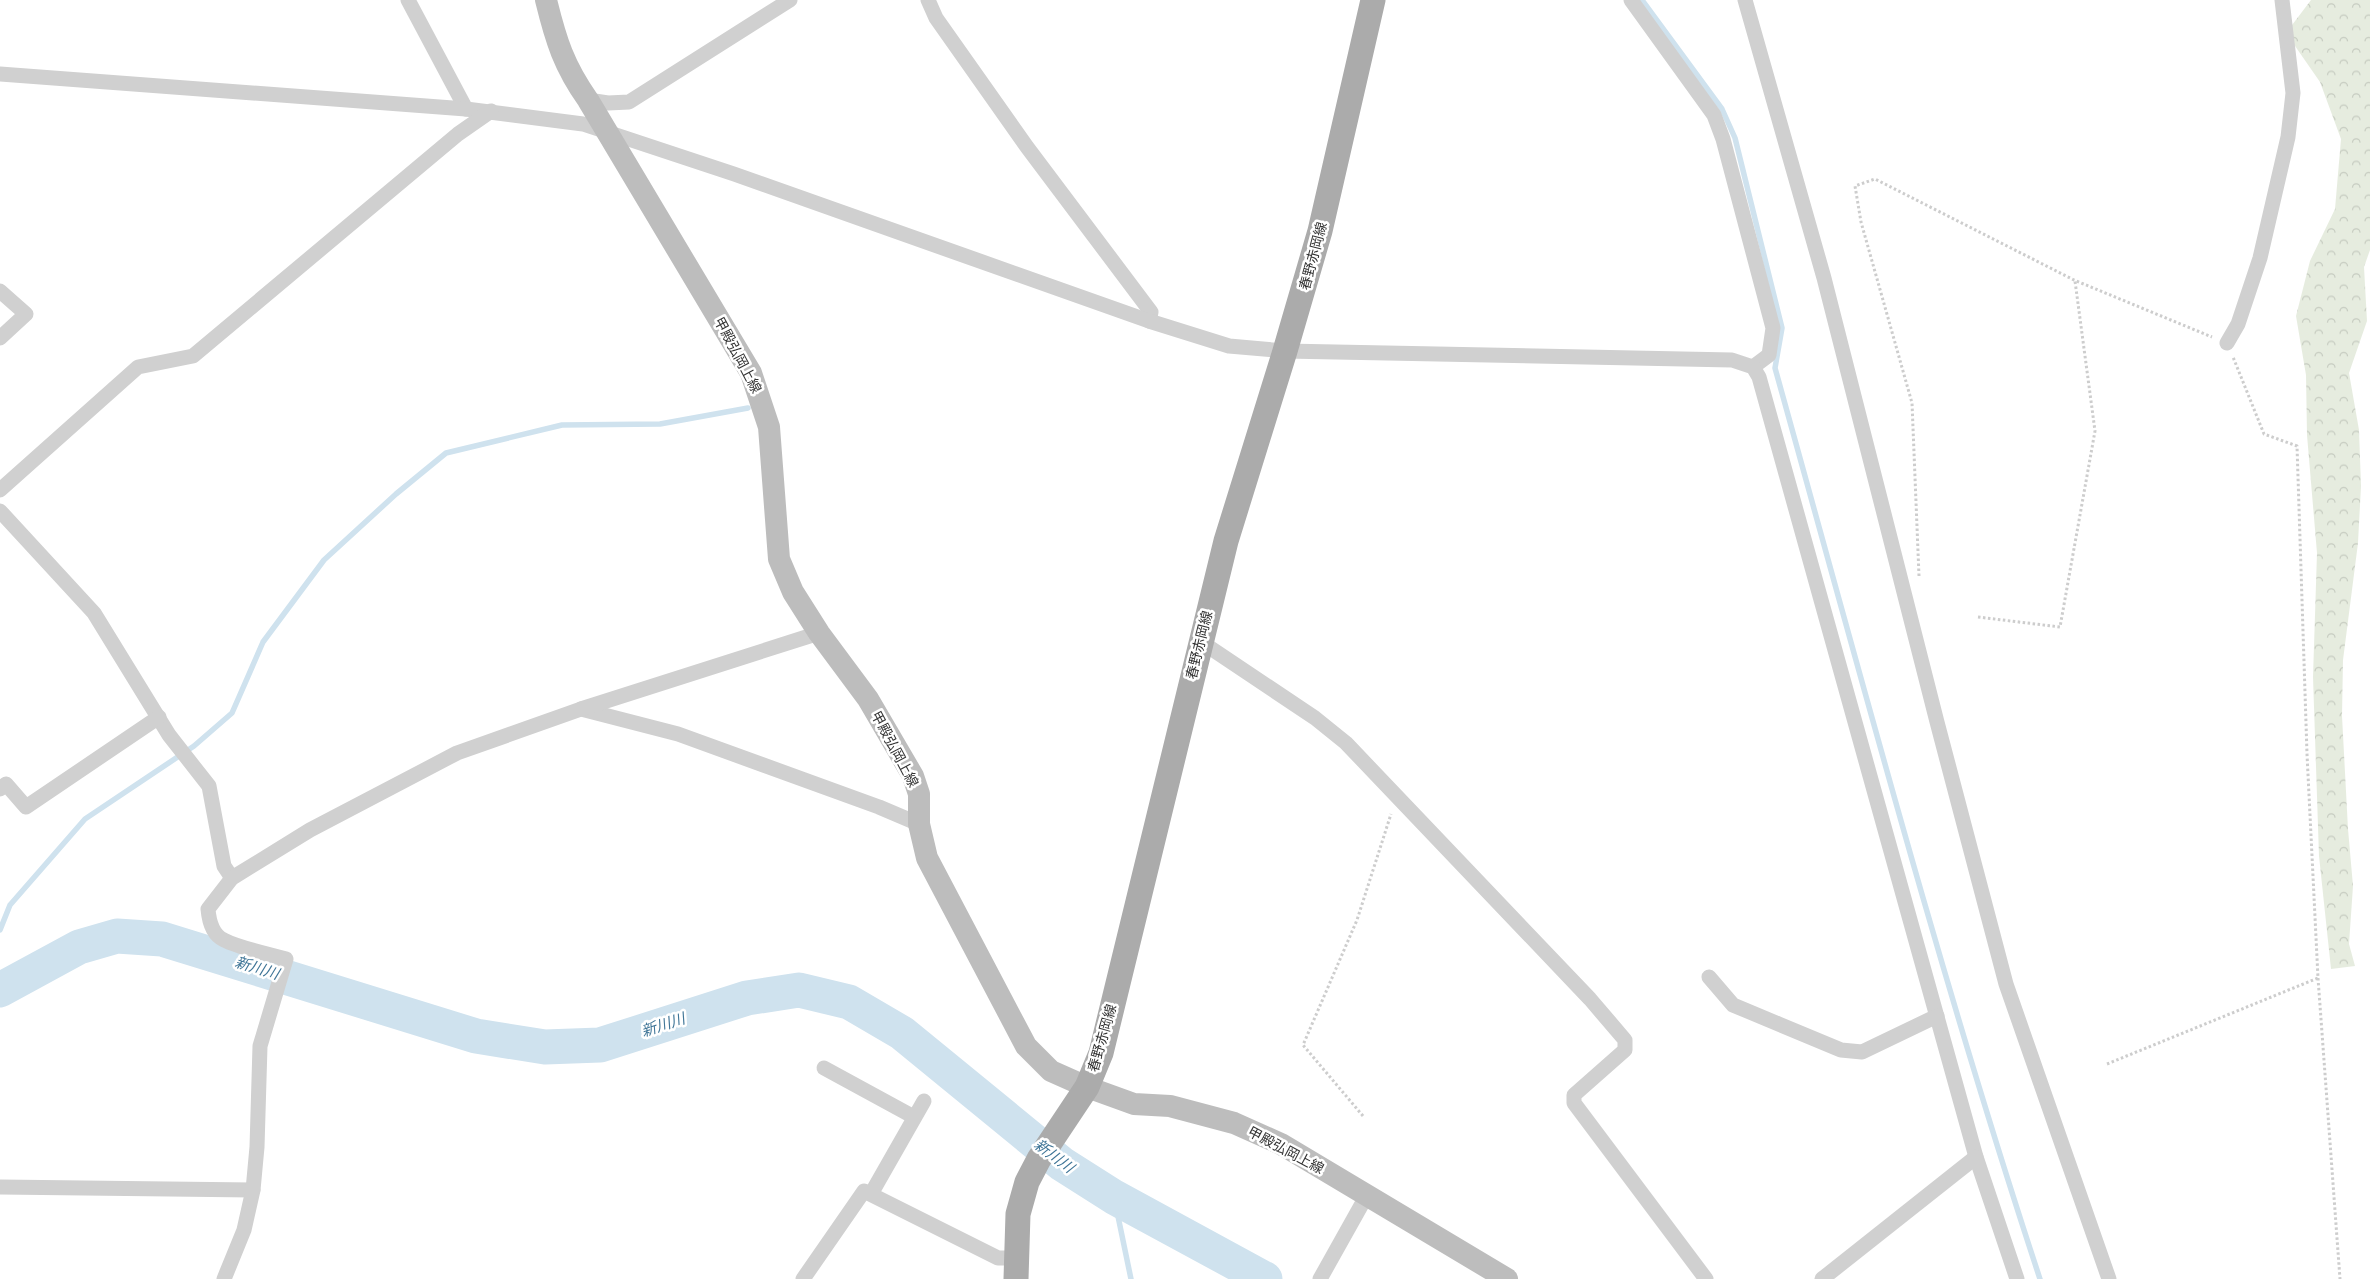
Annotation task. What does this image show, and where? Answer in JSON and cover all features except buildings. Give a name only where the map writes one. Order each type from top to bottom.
[{"type":"main road","name":"甲殿弘岡上線","points":[[546,0],[559,49],[570,75],[588,100],[751,373],[769,427],[779,559],[793,592],[819,633],[868,699],[913,776],[919,794],[919,824],[927,858],[1026,1046],[1051,1071],[1087,1087],[1134,1104],[1170,1106],[1234,1124],[1281,1144],[1507,1279]]},
{"type":"main road","name":"春野赤岡線","points":[[1015,1269],[1018,1214],[1027,1182],[1039,1159],[1087,1087],[1100,1053],[1226,541],[1286,351],[1320,231],[1372,0]]},
{"type":"street","points":[[408,0],[466,108]]},
{"type":"street","points":[[928,0],[936,18],[1021,139],[1151,312],[1150,321]]},
{"type":"street","points":[[1631,0],[1714,114],[1723,139],[1773,328],[1769,355],[1753,367]]},
{"type":"street","points":[[1745,0],[1824,278],[1939,732],[2006,984],[2109,1279]]},
{"type":"street","points":[[2227,343],[2238,324],[2260,258],[2288,137],[2292,93],[2282,0]]},
{"type":"street","points":[[588,100],[608,103],[628,102],[781,2]]},
{"type":"street","points":[[0,74],[466,108],[583,124],[606,130],[1150,321],[1228,346],[1286,351],[1732,360],[1753,367],[1762,386],[1976,1157],[2017,1279]]},
{"type":"street","points":[[0,490],[138,367],[193,356],[458,134],[491,111]]},
{"type":"street","points":[[0,291],[26,314],[0,338]]},
{"type":"street","points":[[0,511],[94,613],[170,735],[209,786],[224,866],[232,878]]},
{"type":"street","points":[[224,1279],[244,1230],[253,1190],[257,1148],[260,1046],[286,964],[286,958],[223,940],[215,931],[209,920],[208,909],[232,878],[310,830],[457,754],[581,709],[819,633]]},
{"type":"street","points":[[1200,642],[1314,718],[1346,743],[1590,999],[1625,1040],[1626,1050],[1574,1095],[1574,1103],[1706,1279]]},
{"type":"street","points":[[581,709],[678,734],[879,807],[919,824]]},
{"type":"street","points":[[0,789],[6,784],[26,808],[159,717]]},
{"type":"street","points":[[1709,977],[1733,1006],[1842,1050],[1862,1052],[1937,1016]]},
{"type":"street","points":[[824,1068],[914,1117]]},
{"type":"street","points":[[871,1194],[924,1101]]},
{"type":"street","points":[[1822,1279],[1976,1157]]},
{"type":"street","points":[[0,1187],[253,1190]]},
{"type":"street","points":[[803,1279],[864,1191],[998,1258],[1015,1269]]},
{"type":"street","points":[[1320,1279],[1367,1195]]},
{"type":"path","points":[[1920,586],[1912,403],[1861,222],[1855,186],[1875,179],[2074,280],[2227,343],[2264,434],[2297,446],[2307,764],[2318,978],[2340,1279]]},
{"type":"path","points":[[1978,617],[2060,627],[2095,431],[2074,280]]},
{"type":"path","points":[[1363,1116],[1303,1045],[1357,920],[1396,797]]},
{"type":"path","points":[[2107,1064],[2318,978]]},
{"type":"green space","points":[[2311,0],[2370,0],[2370,250],[2364,267],[2367,321],[2349,373],[2359,430],[2361,486],[2358,543],[2343,660],[2342,716],[2353,886],[2349,944],[2355,966],[2331,969],[2319,856],[2313,677],[2317,553],[2307,435],[2306,375],[2296,316],[2310,261],[2335,209],[2341,139],[2320,82],[2286,33]]},
{"type":"waterway","points":[[1642,0],[1722,109],[1735,138],[1782,328],[1775,368],[1935,939],[2040,1279]]},
{"type":"waterway","points":[[0,930],[10,905],[85,819],[194,746],[232,713],[263,642],[324,560],[396,494],[446,453],[562,425],[660,424],[748,408]]},
{"type":"waterway","name":"新川川","points":[[0,990],[79,947],[117,936],[162,939],[476,1036],[545,1047],[600,1045],[747,998],[799,990],[849,1002],[902,1033],[1062,1164],[1114,1197],[1265,1279]]},
{"type":"waterway","points":[[1114,1197],[1131,1279]]}]
